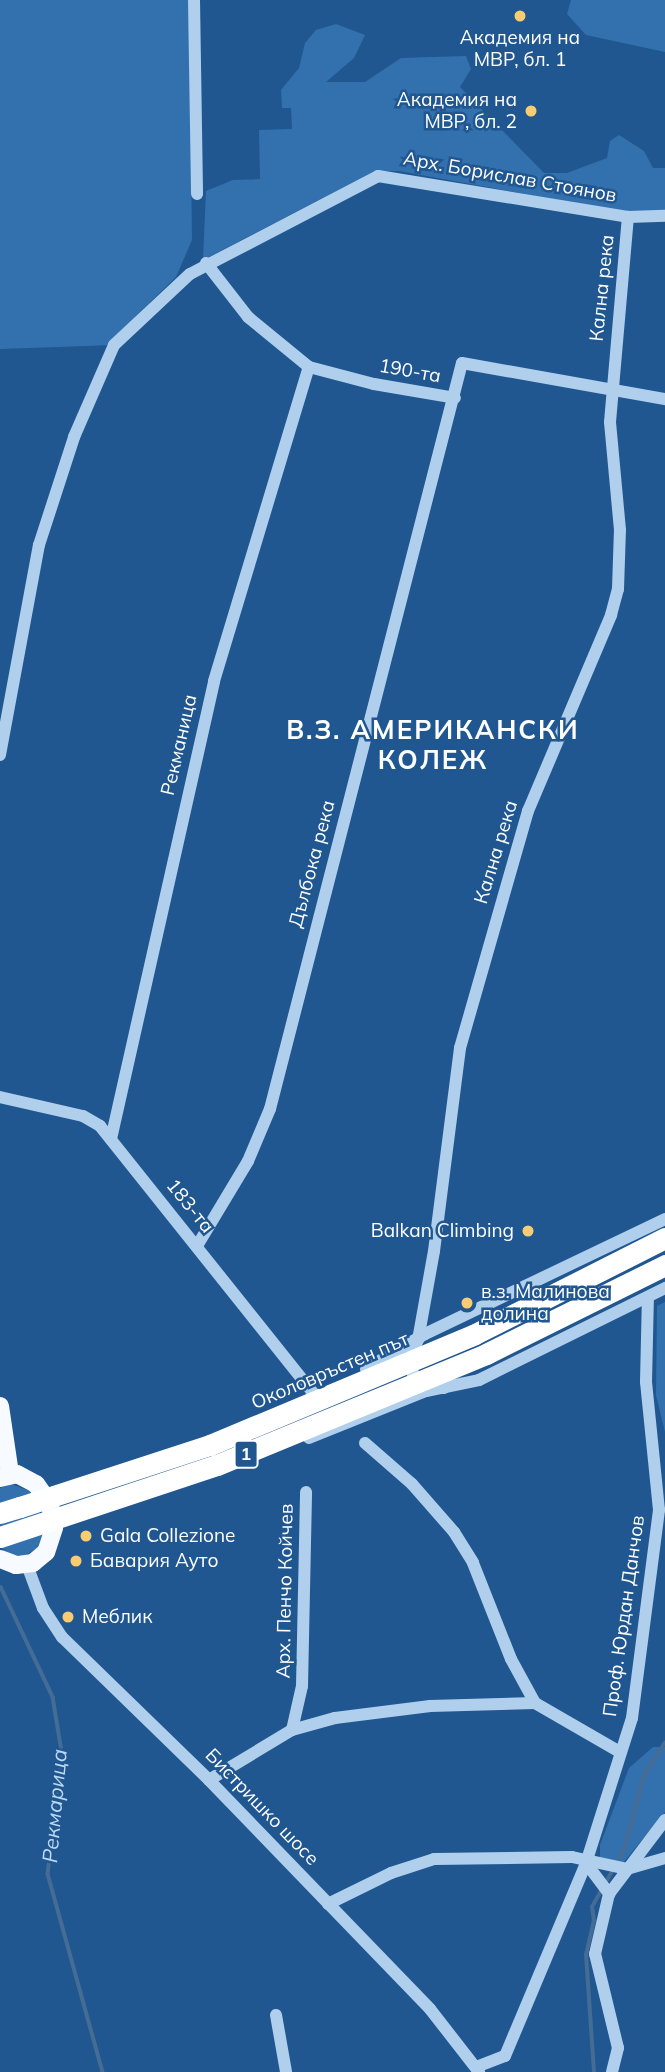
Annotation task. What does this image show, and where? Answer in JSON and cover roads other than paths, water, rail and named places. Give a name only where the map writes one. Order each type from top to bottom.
[{"type":"highway","name":"Околовръстен път","points":[[0,1513],[210,1445],[475,1334],[665,1238]]},
{"type":"highway","name":"1","points":[[0,1536],[217,1465],[486,1354],[665,1265]]},
{"type":"main road","points":[[0,1406],[5,1476],[26,1477],[39,1487],[51,1509],[53,1538],[42,1556],[27,1565],[2,1561]]},
{"type":"street","points":[[194,0],[197,194]]},
{"type":"street","name":"Арх. Борислав Стоянов","points":[[0,755],[39,545],[74,437],[114,345],[206,263],[385,175],[628,217],[665,216]]},
{"type":"street","name":"Кална река","points":[[444,1388],[423,1384],[412,1372],[410,1353],[418,1340],[460,1048],[528,811],[611,615],[618,589],[621,560],[611,389],[628,217]]},
{"type":"street","name":"190-та","points":[[206,263],[248,317],[309,367],[374,384],[455,398],[462,363],[665,400]]},
{"type":"street","name":"Рекманица","points":[[111,1139],[214,681],[309,367]]},
{"type":"street","name":"Дълбока река","points":[[197,1246],[248,1161],[270,1109],[455,398]]},
{"type":"street","name":"183-та","points":[[0,1097],[92,1120],[111,1139],[314,1394]]},
{"type":"street","points":[[39,1487],[66,1485],[314,1394],[665,1219]]},
{"type":"street","points":[[53,1538],[67,1524],[444,1388],[499,1371],[665,1288]]},
{"type":"street","name":"Проф. Юрдан Данчов","points":[[478,2069],[505,2056],[586,1863],[632,1717],[649,1604],[659,1510],[660,1460],[646,1382],[648,1297]]},
{"type":"street","points":[[365,1443],[412,1484],[454,1532],[473,1563],[511,1659],[535,1703],[620,1752]]},
{"type":"street","name":"Арх. Пенчо Койчев","points":[[292,1730],[302,1686],[306,1492]]},
{"type":"street","name":"Бистришко шосе","points":[[27,1565],[39,1600],[62,1637],[209,1780],[456,2038],[478,2069]]},
{"type":"street","points":[[209,1780],[292,1730],[371,1712],[535,1703]]},
{"type":"street","points":[[612,2072],[618,2048],[595,1954],[609,1894],[665,1820]]},
{"type":"street","points":[[328,1904],[391,1873],[434,1859],[514,1854],[572,1857],[599,1866],[626,1869],[665,1858]]},
{"type":"street","points":[[586,1863],[594,1880],[609,1894]]},
{"type":"street","points":[[276,2015],[286,2072]]},
{"type":"waterway","name":"Рекмарица","points":[[1,1587],[53,1697],[62,1752],[48,1874],[103,2072]]},
{"type":"waterway","points":[[594,2072],[586,1955],[594,1921],[592,1907],[624,1850],[644,1776],[665,1743]]},
{"type":"place","name":"Академия на МВР, бл. 1","points":[[520,16]]},
{"type":"place","name":"Академия на МВР, бл. 2","points":[[531,111]]},
{"type":"place","name":"Balkan Climbing","points":[[528,1231]]},
{"type":"place","name":"в.з. Малинова долина","points":[[467,1303]]},
{"type":"place","name":"Gala Collezione","points":[[86,1536]]},
{"type":"place","name":"Бавария Ауто","points":[[76,1561]]},
{"type":"place","name":"Меблик","points":[[68,1617]]},
{"type":"district","name":"В.З. АМЕРИКАНСКИ КОЛЕЖ","points":[[433,745]]}]
